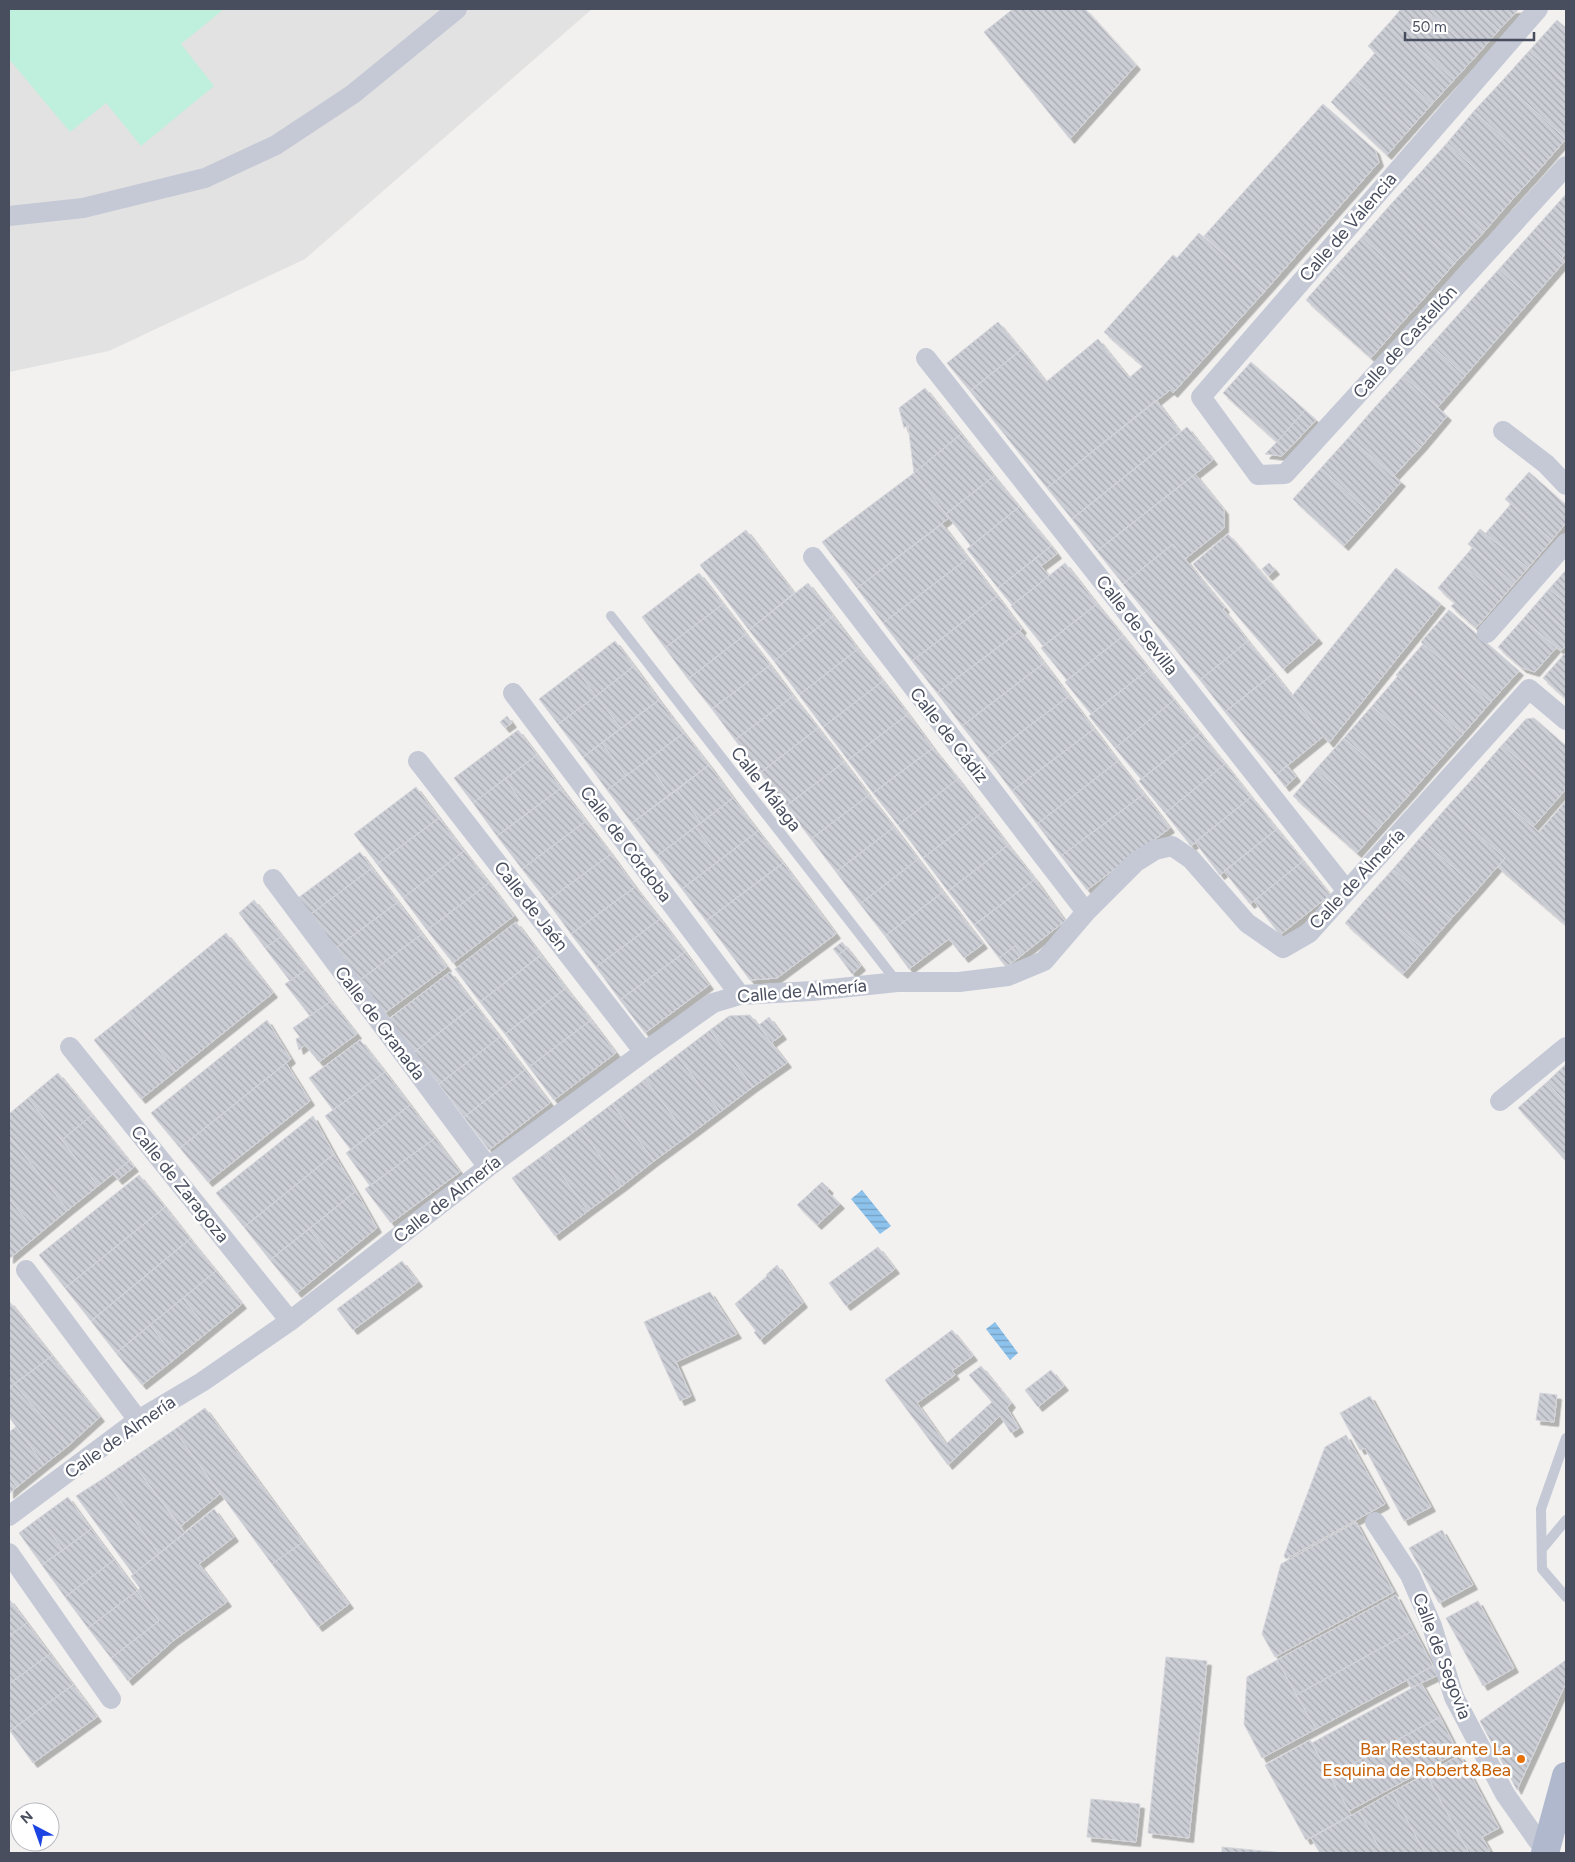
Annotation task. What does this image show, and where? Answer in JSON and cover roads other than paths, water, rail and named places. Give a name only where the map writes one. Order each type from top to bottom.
[{"type":"main road","points":[[1543,1850],[1563,1787]]},
{"type":"main road","points":[[1543,1850],[1566,1837]]},
{"type":"street","points":[[9,216],[83,208],[205,178],[276,145],[353,94],[457,9]]},
{"type":"street","name":"Calle de Valencia","points":[[1238,448],[1201,396],[1538,9]]},
{"type":"street","name":"Calle de Castellón","points":[[1238,448],[1258,475],[1285,474],[1566,166]]},
{"type":"street","name":"Calle de Sevilla","points":[[926,358],[1347,891]]},
{"type":"street","points":[[1503,431],[1546,464],[1566,485]]},
{"type":"street","points":[[1487,633],[1566,543]]},
{"type":"street","name":"Calle de Cádiz","points":[[813,557],[1086,912]]},
{"type":"street","name":"Calle de Almería","points":[[9,1516],[138,1420],[202,1382],[290,1320],[488,1167],[713,1002],[740,995],[812,991],[896,982],[959,982],[1008,976],[1044,960],[1086,912],[1136,862],[1155,850],[1172,846],[1191,859],[1247,923],[1282,948],[1308,933],[1529,689],[1566,720]]},
{"type":"street","name":"Calle de Córdoba","points":[[512,693],[740,995]]},
{"type":"street","name":"Calle de Jaén","points":[[418,761],[644,1052]]},
{"type":"street","name":"Calle de Granada","points":[[273,879],[488,1167]]},
{"type":"street","name":"Calle de Zaragoza","points":[[70,1047],[290,1320]]},
{"type":"street","points":[[1500,1101],[1566,1047]]},
{"type":"street","points":[[26,1270],[138,1420]]},
{"type":"street","name":"Calle de Segovia","points":[[1375,1522],[1410,1575],[1432,1626],[1454,1697],[1505,1794],[1543,1850]]},
{"type":"street","points":[[9,1554],[111,1699]]},
{"type":"lane","name":"Calle Málaga","points":[[611,616],[896,982]]},
{"type":"lane","points":[[1566,1438],[1541,1508],[1542,1569],[1566,1597]]},
{"type":"lane","points":[[1542,1548],[1566,1520]]},
{"type":"water","points":[[862,1190],[891,1226],[880,1234],[851,1199]]},
{"type":"water","points":[[995,1322],[1018,1353],[1010,1360],[986,1329]]},
{"type":"place","name":"Bar Restaurante La Esquina de Robert&Bea","points":[[1521,1759]]}]
